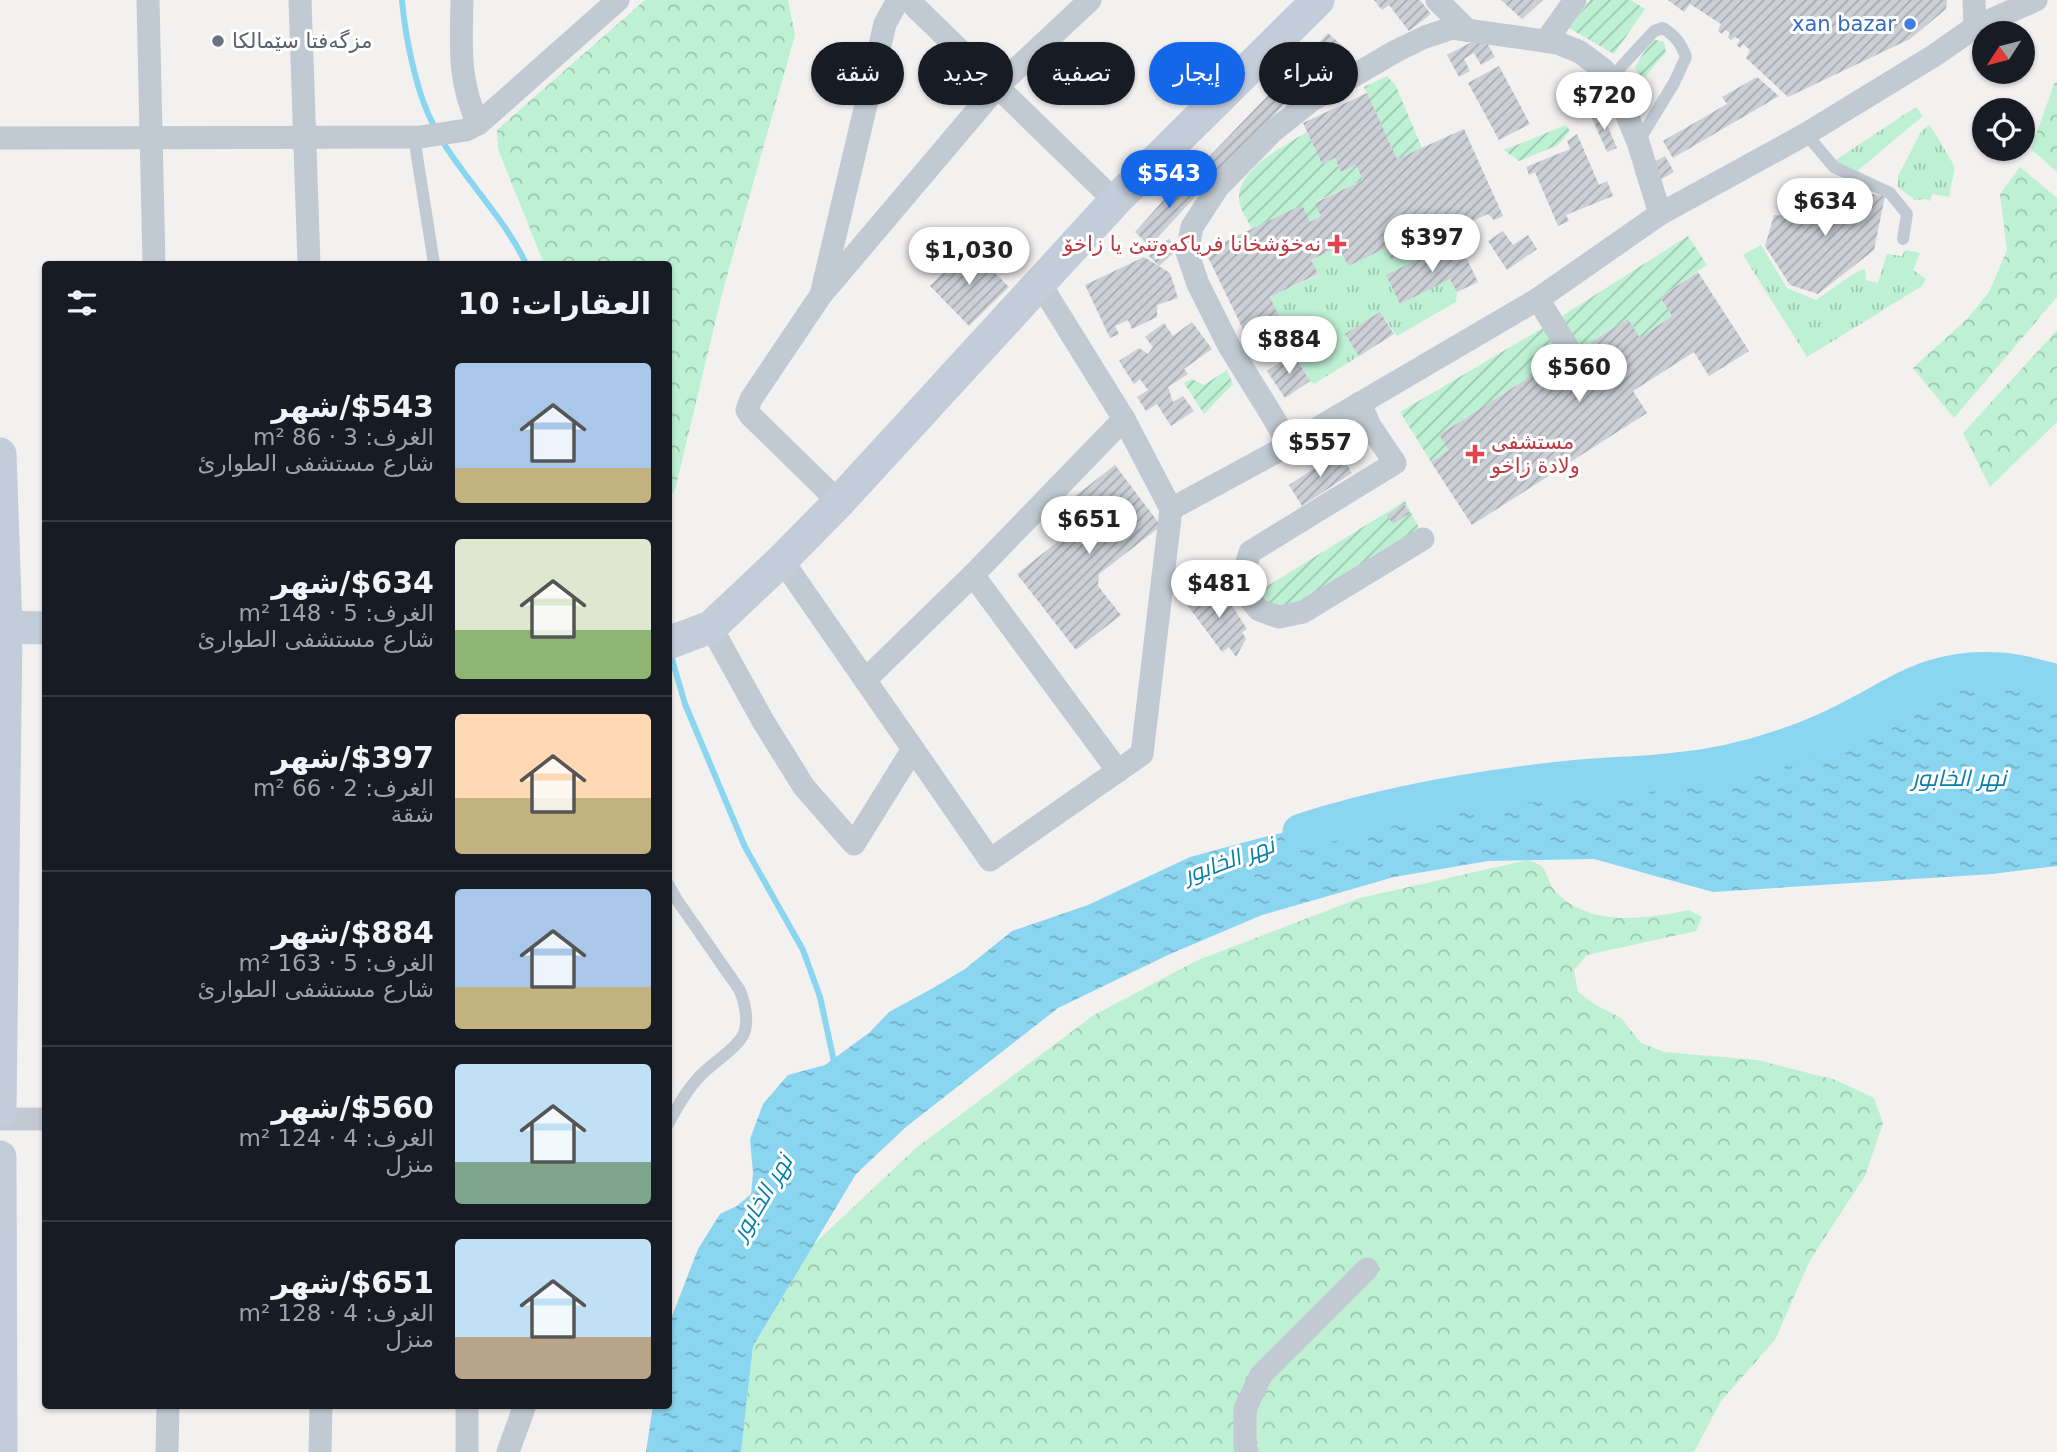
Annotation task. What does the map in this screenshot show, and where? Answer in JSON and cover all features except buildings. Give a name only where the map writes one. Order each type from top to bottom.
[{"type":"street","points":[[148,0],[154,261]]},
{"type":"street","points":[[300,0],[309,261]]},
{"type":"street","points":[[462,0],[461,68],[472,127]]},
{"type":"street","points":[[0,138],[417,137],[472,127],[618,0]]},
{"type":"street","points":[[821,295],[885,24],[898,0]]},
{"type":"street","points":[[908,0],[951,42]]},
{"type":"street","points":[[672,642],[711,627],[782,560],[839,502],[1115,201],[1318,0]]},
{"type":"street","points":[[1437,0],[1467,30]]},
{"type":"street","points":[[1546,41],[1575,0]]},
{"type":"street","points":[[1974,0],[1975,21]]},
{"type":"street","points":[[1989,21],[2036,0]]},
{"type":"street","points":[[1013,72],[1085,2]]},
{"type":"street","points":[[1289,445],[1228,346],[1198,284],[1187,252],[1192,226],[1218,187],[1294,113],[1353,75],[1415,42],[1452,28],[1558,43],[1580,52],[1604,70],[1615,90],[1639,142],[1660,214]]},
{"type":"street","points":[[1171,509],[1289,445],[1538,299],[1660,214],[1806,134],[1935,55],[1972,29]]},
{"type":"street","points":[[1013,102],[1115,201]]},
{"type":"street","points":[[839,502],[747,410],[751,399],[821,295],[982,105]]},
{"type":"street","points":[[782,560],[990,860],[1142,754],[1171,509],[1124,419],[1039,282]]},
{"type":"street","points":[[1538,299],[1581,371]]},
{"type":"street","points":[[1360,403],[1370,426],[1395,463],[1250,552],[1242,575],[1247,596],[1259,610],[1279,617],[1303,612],[1423,540]]},
{"type":"street","points":[[865,680],[973,575],[1124,419]]},
{"type":"street","points":[[0,454],[3,627],[0,1111]]},
{"type":"street","points":[[973,575],[1118,771]]},
{"type":"street","points":[[3,627],[42,628]]},
{"type":"street","points":[[711,627],[804,788],[854,844],[913,749]]},
{"type":"street","points":[[0,1119],[42,1119]]},
{"type":"street","points":[[0,1157],[1,1452]]},
{"type":"street","points":[[1247,1452],[1244,1446],[1245,1409],[1261,1375],[1367,1269]]},
{"type":"street","points":[[167,1452],[168,1409]]},
{"type":"street","points":[[320,1452],[321,1409]]},
{"type":"street","points":[[467,1409],[467,1452]]},
{"type":"street","points":[[508,1452],[524,1409]]},
{"type":"lane","points":[[1615,90],[1620,68],[1654,32],[1663,28],[1682,45],[1686,57],[1639,142]]},
{"type":"lane","points":[[1806,134],[1834,167],[1890,194],[1907,214],[1903,239]]},
{"type":"lane","points":[[417,137],[434,261]]},
{"type":"lane","points":[[672,891],[742,995],[746,1017],[744,1036],[702,1074],[683,1096],[672,1117]]},
{"type":"green space","points":[[645,0],[788,0],[795,35],[723,290],[672,494],[672,261],[543,261],[498,149],[497,130]]},
{"type":"green space","points":[[1590,0],[1631,0],[1645,9],[1614,54],[1569,28]]},
{"type":"green space","points":[[1652,39],[1664,42],[1666,52],[1645,77],[1640,76],[1635,67]]},
{"type":"green space","points":[[1387,76],[1396,86],[1422,148],[1397,159],[1364,87]]},
{"type":"green space","points":[[2057,82],[2057,172],[2035,153],[2035,138]]},
{"type":"green space","points":[[1916,107],[1923,116],[1856,172],[1834,161]]},
{"type":"green space","points":[[1566,125],[1570,131],[1558,145],[1519,161],[1504,150]]},
{"type":"green space","points":[[1930,125],[1955,167],[1949,197],[1932,194],[1930,201],[1915,200],[1898,187],[1898,176],[1922,130]]},
{"type":"green space","points":[[1307,132],[1322,164],[1335,158],[1341,172],[1356,165],[1363,180],[1315,202],[1321,216],[1310,222],[1252,229],[1239,203],[1246,177],[1264,159]]},
{"type":"green space","points":[[2020,167],[2057,198],[2057,297],[1954,418],[1913,368],[1968,318],[1989,292],[2007,250],[2000,194]]},
{"type":"green space","points":[[1429,224],[1440,249],[1400,303],[1450,279],[1457,292],[1456,302],[1397,336],[1380,312],[1359,356],[1314,384],[1293,354],[1270,297],[1318,275],[1311,260],[1339,247],[1348,266],[1386,248],[1393,260],[1417,248],[1411,234]]},
{"type":"green space","points":[[1688,236],[1707,265],[1660,297],[1672,316],[1640,338],[1628,319],[1592,341],[1601,359],[1552,390],[1539,371],[1439,435],[1449,450],[1431,462],[1400,412],[1551,323]]},
{"type":"green space","points":[[1761,245],[1787,288],[1816,300],[1865,269],[1866,280],[1878,283],[1887,254],[1902,256],[1905,250],[1920,253],[1913,270],[1926,279],[1922,286],[1807,357],[1743,255]]},
{"type":"green space","points":[[2057,330],[2057,422],[1990,487],[1963,433]]},
{"type":"green space","points":[[1227,370],[1233,384],[1204,414],[1184,383],[1192,379],[1204,385]]},
{"type":"green space","points":[[1405,501],[1420,530],[1289,608],[1272,603],[1263,595],[1261,590]]},
{"type":"green space","points":[[1528,860],[1542,867],[1555,891],[1584,911],[1601,916],[1636,918],[1689,910],[1702,917],[1696,931],[1587,955],[1574,970],[1578,992],[1621,1018],[1641,1043],[1664,1052],[1758,1060],[1836,1080],[1874,1098],[1883,1123],[1865,1176],[1810,1260],[1775,1340],[1721,1401],[1694,1452],[741,1452],[753,1346],[812,1246],[916,1148],[1094,1015],[1198,960],[1360,898]]},
{"type":"water","name":"نهر الخابور","points":[[1941,679],[2003,682],[2057,691],[2057,866],[1992,874],[1713,892],[1594,859],[1488,861],[1394,877],[1262,915],[1170,954],[1058,1008],[906,1127],[856,1174],[753,1346],[741,1452],[646,1452],[652,1409],[672,1409],[672,1316],[698,1249],[720,1214],[737,1206],[751,1194],[753,1173],[750,1139],[763,1104],[788,1075],[825,1065],[869,1033],[889,1012],[965,969],[1012,931],[1088,905],[1190,857],[1268,836],[1406,807],[1529,796],[1675,774],[1785,748]]},
{"type":"waterway","points":[[402,0],[413,66],[423,101],[436,129]]},
{"type":"waterway","points":[[441,139],[508,232],[524,261]]},
{"type":"waterway","points":[[672,659],[685,704],[745,847],[803,950],[820,997],[835,1066]]},
{"type":"waterway","name":"نهر الخابور","points":[[1301,832],[1370,813],[1475,791],[1581,778],[1689,770],[1741,760],[1813,737],[1914,685],[1945,675],[1980,670],[2000,671],[2057,683]]},
{"type":"place","name":"xan bazar","points":[[1910,24]]},
{"type":"place","name":"مزگەفتا سێمالکا","points":[[218,41]]},
{"type":"place","name":"نه‌خۆشخانا فرياكه‌وتنێ يا زاخۆ","points":[[1337,244]]},
{"type":"place","name":"مستشفى ولادة زاخو","points":[[1475,454]]}]
